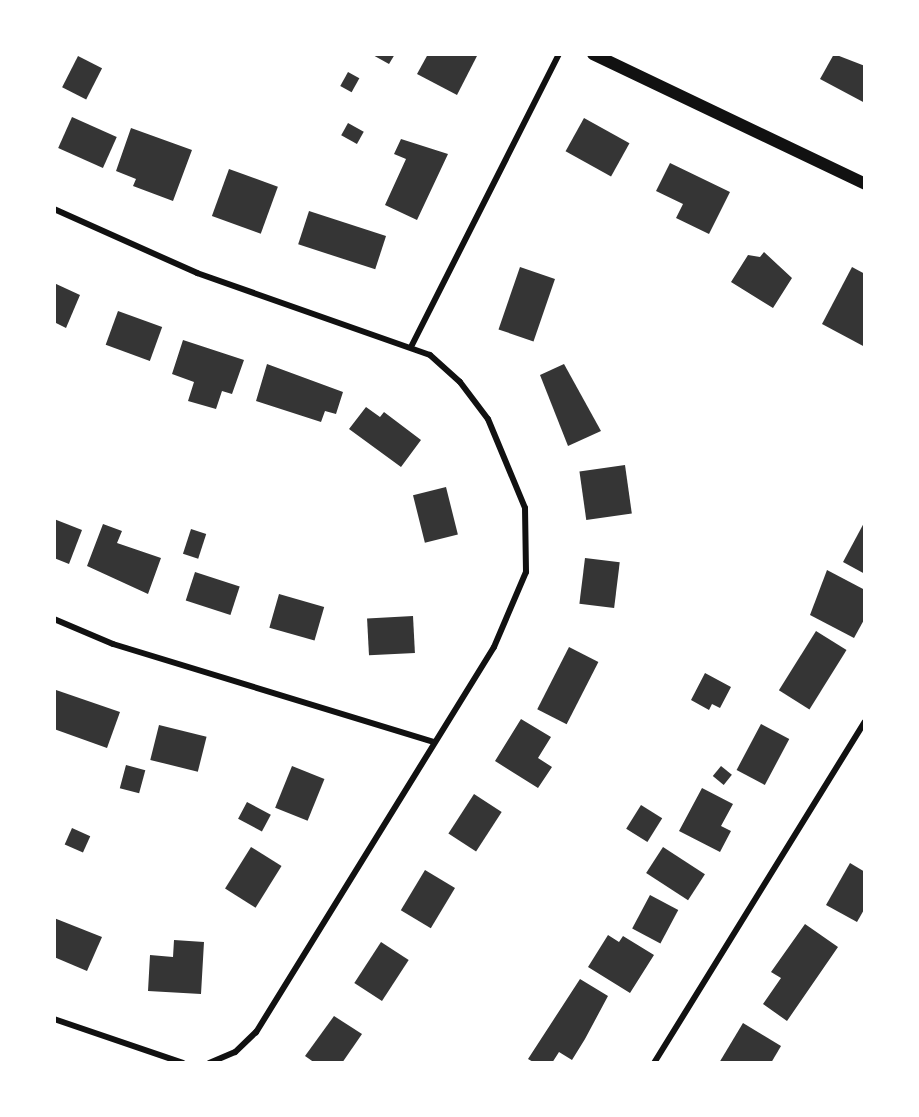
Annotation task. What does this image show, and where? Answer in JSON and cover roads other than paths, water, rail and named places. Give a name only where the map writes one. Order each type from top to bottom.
[{"type":"main road","points":[[593,54],[865,184]]},
{"type":"street","points":[[412,345],[559,54]]},
{"type":"street","points":[[54,209],[197,273],[412,345],[445,366],[488,419],[520,487],[528,531],[526,572],[509,619],[256,1032],[236,1052],[210,1063]]},
{"type":"street","points":[[54,619],[113,644],[433,742]]},
{"type":"street","points":[[654,1063],[865,722]]},
{"type":"street","points":[[54,1019],[183,1063]]}]
